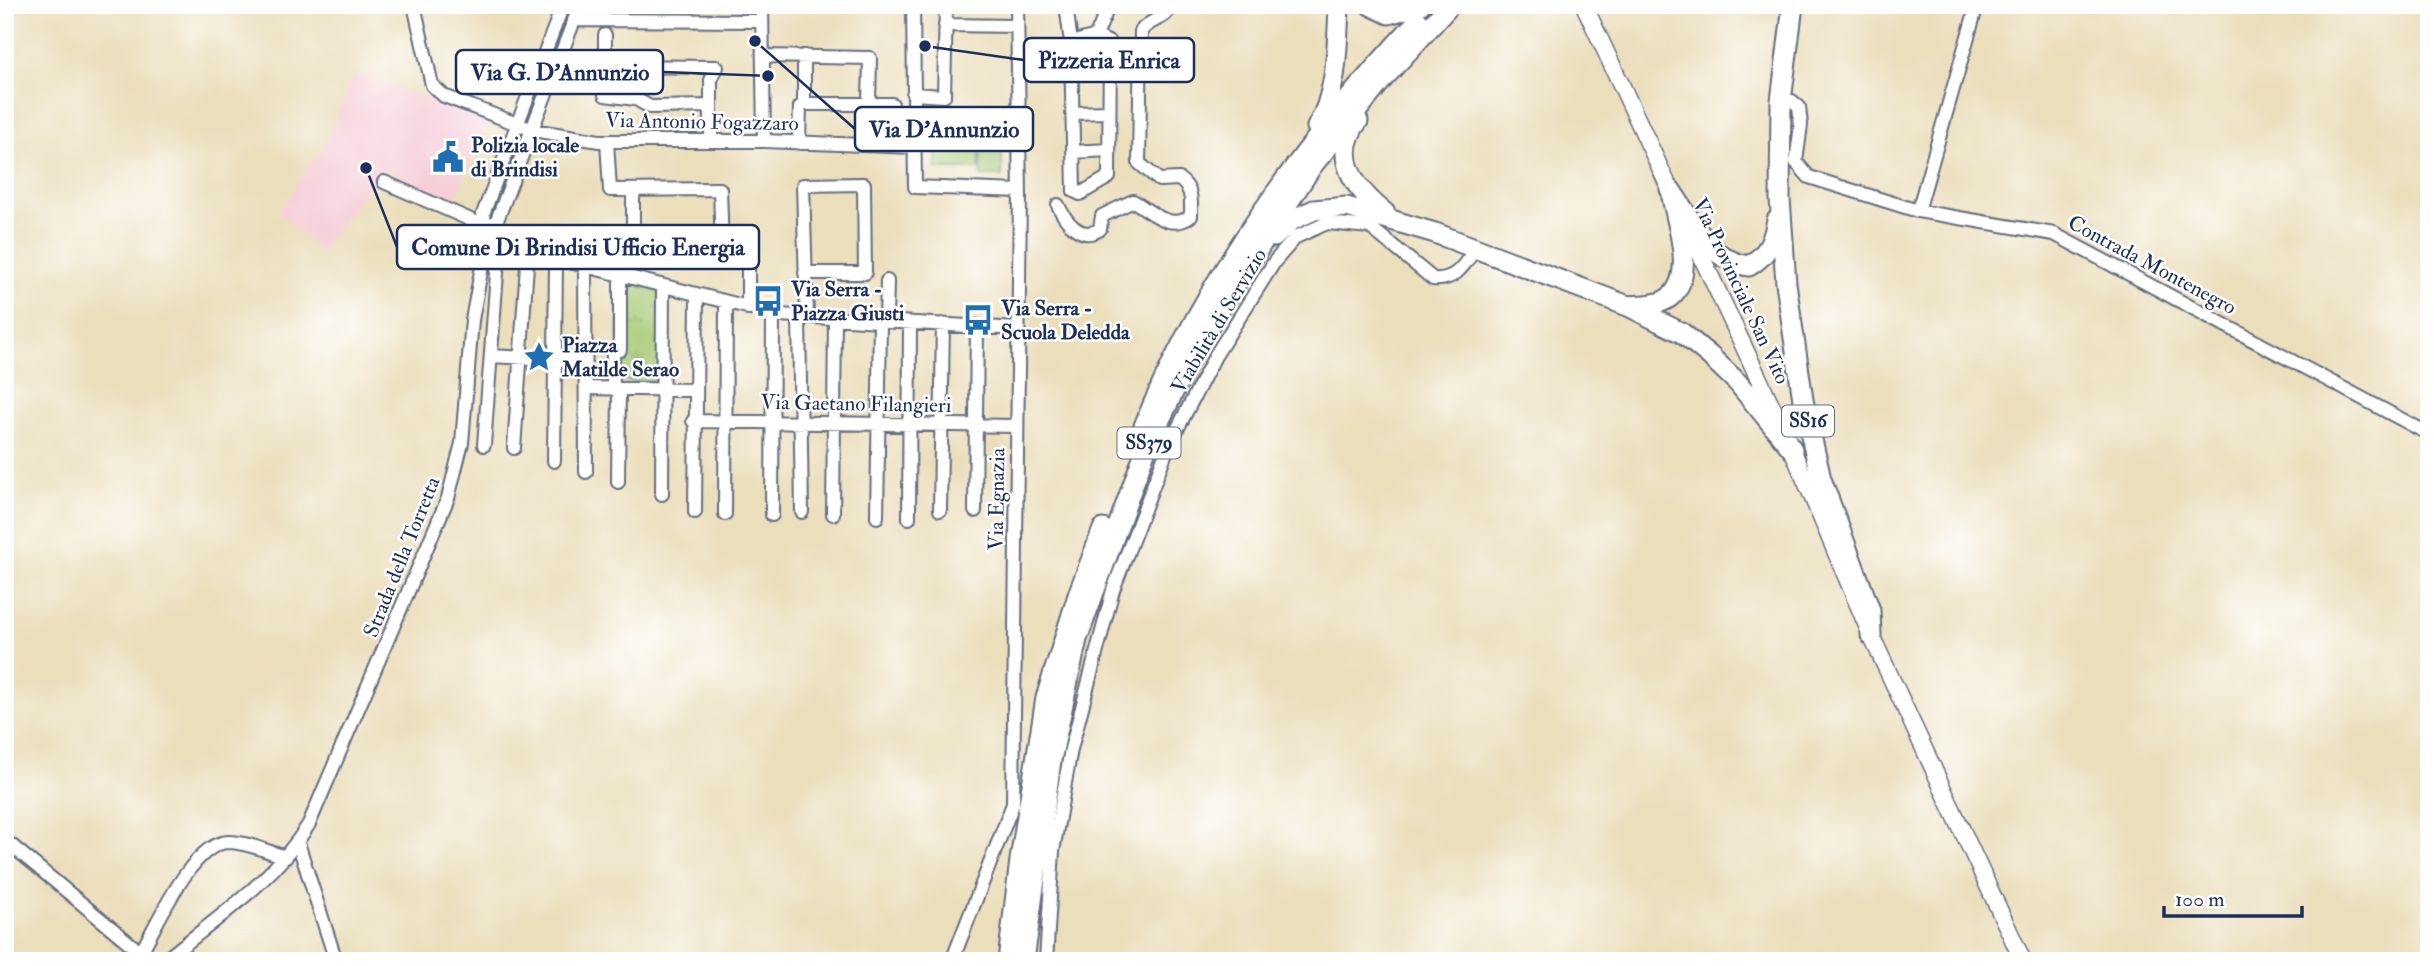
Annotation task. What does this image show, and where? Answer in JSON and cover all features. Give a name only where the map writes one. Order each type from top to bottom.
[{"type":"highway","points":[[1273,199],[1326,112],[1336,55],[1339,5]]},
{"type":"highway","points":[[1370,5],[1389,14],[1420,5]]},
{"type":"highway","name":"SS379","points":[[1008,961],[1020,860],[1046,698],[1079,592],[1160,386],[1214,289],[1273,199],[1367,75],[1433,5]]},
{"type":"highway","name":"SS379","points":[[1024,961],[1051,760],[1077,639],[1146,449],[1196,345],[1312,166],[1450,5]]},
{"type":"highway","name":"SS16","points":[[1793,5],[1781,101],[1780,198],[1787,283],[1803,400],[1821,479],[1870,610],[1871,635]]},
{"type":"highway","points":[[1391,218],[1361,194],[1349,174],[1345,152],[1352,129],[1415,52],[1418,41]]},
{"type":"highway","points":[[1670,189],[1716,254],[1734,264],[1749,266],[1764,256],[1774,239],[1780,198]]},
{"type":"highway","points":[[1628,306],[1658,303],[1671,296],[1680,280],[1684,262],[1670,189]]},
{"type":"highway","points":[[1260,249],[1292,220],[1314,210],[1347,207],[1391,218],[1476,248],[1628,306],[1682,333],[1710,355],[1738,383],[1792,449]]},
{"type":"main road","name":"Via Provinciale San Vito","points":[[1584,5],[1792,449],[1871,635],[2023,961]]},
{"type":"street","name":"Via Antonio Fogazzaro","points":[[415,5],[432,85],[444,96],[533,130],[607,141],[764,141],[913,147]]},
{"type":"street","name":"Strada della Torretta","points":[[484,445],[498,260],[483,214],[563,5]]},
{"type":"street","name":"Strada della Torretta","points":[[164,961],[254,888],[298,843],[382,660],[449,498],[462,443],[472,320],[489,228],[497,220],[580,5]]},
{"type":"street","points":[[762,5],[764,141]]},
{"type":"street","points":[[913,5],[915,187],[1020,191]]},
{"type":"street","points":[[913,94],[944,96],[946,5]]},
{"type":"street","name":"Via Egnazia","points":[[952,961],[1013,804],[1020,191],[1017,5]]},
{"type":"street","points":[[1066,5],[1071,43],[1074,191],[1080,194],[1109,177],[1110,43],[1096,36],[1071,43]]},
{"type":"street","points":[[1096,36],[1109,5]]},
{"type":"street","points":[[1058,205],[1065,220],[1080,231],[1095,232],[1100,229],[1102,216],[1133,201],[1166,222],[1185,220],[1191,216],[1192,194],[1188,185],[1179,179],[1159,180],[1139,163],[1141,31],[1146,25],[1168,15],[1173,5]]},
{"type":"street","points":[[1918,211],[1977,5]]},
{"type":"street","points":[[575,20],[762,21]]},
{"type":"street","points":[[945,25],[1016,26]]},
{"type":"street","points":[[605,35],[605,95],[612,99],[636,99],[650,107],[711,106]]},
{"type":"street","points":[[763,56],[870,58],[869,103]]},
{"type":"street","points":[[804,56],[804,104]]},
{"type":"street","points":[[1017,58],[1071,71],[1110,71]]},
{"type":"street","points":[[605,66],[717,67],[711,80],[711,141]]},
{"type":"street","name":"Contrada Montenegro","points":[[1781,101],[1796,103],[1801,114],[1796,162],[1801,171],[1810,177],[1918,211],[2054,234],[2429,434]]},
{"type":"street","points":[[799,143],[800,107],[804,104],[869,103],[892,104],[892,146]]},
{"type":"street","points":[[1072,113],[1109,112]]},
{"type":"street","points":[[607,141],[610,190],[720,189],[722,249],[668,251],[660,242],[633,242]]},
{"type":"street","points":[[1073,152],[1109,150]]},
{"type":"street","points":[[384,182],[489,228],[499,242],[772,314],[1018,329]]},
{"type":"street","points":[[802,512],[801,422],[805,273],[803,185],[864,184],[865,273],[805,273]]},
{"type":"street","points":[[618,482],[616,389],[612,350],[620,349],[623,276],[633,242],[633,191]]},
{"type":"street","name":"Viabilità di Servizio","points":[[1046,961],[1053,851],[1071,749],[1113,590],[1168,447],[1215,356],[1275,261],[1296,237],[1328,223],[1370,228],[1433,279],[1446,280],[1459,272],[1476,248]]},
{"type":"street","points":[[514,448],[528,251]]},
{"type":"street","points":[[748,252],[748,308]]},
{"type":"street","points":[[554,461],[556,259]]},
{"type":"street","points":[[585,266],[586,472]]},
{"type":"street","points":[[877,517],[878,424],[887,281]]},
{"type":"street","points":[[662,494],[663,287]]},
{"type":"street","points":[[695,512],[696,296]]},
{"type":"street","points":[[725,514],[726,303]]},
{"type":"street","points":[[772,314],[772,515]]},
{"type":"street","points":[[833,514],[835,318]]},
{"type":"street","points":[[909,518],[910,323]]},
{"type":"street","points":[[940,510],[943,324]]},
{"type":"street","points":[[975,511],[976,326]]},
{"type":"street","points":[[491,356],[585,361]]},
{"type":"street","points":[[586,388],[694,390]]},
{"type":"street","name":"Via Gaetano Filangieri","points":[[694,421],[1017,426]]},
{"type":"street","points":[[5,839],[146,956],[177,890],[204,851],[215,844],[230,842],[286,857]]},
{"type":"street","points":[[298,843],[336,961]]},
{"type":"shaded area","points":[[355,74],[488,120],[453,202],[388,170],[367,188],[321,252],[279,212],[326,141]]},
{"type":"green space","points":[[981,134],[1002,134],[1002,176],[981,176]]},
{"type":"green space","points":[[936,137],[980,137],[979,169],[936,169]]},
{"type":"green space","points":[[622,281],[661,292],[659,382],[616,381]]},
{"type":"place","name":"Via D'Annunzio","points":[[755,41]]},
{"type":"place","name":"Pizzeria Enrica","points":[[925,46]]},
{"type":"place","name":"Via G. D'Annunzio","points":[[768,76]]},
{"type":"place","name":"Polizia locale di Brindisi","points":[[448,157]]},
{"type":"place","name":"Comune Di Brindisi Ufficio Energia","points":[[366,168]]},
{"type":"place","name":"Via Serra - Piazza Giusti","points":[[768,301]]},
{"type":"place","name":"Via Serra - Scuola Deledda","points":[[978,320]]},
{"type":"place","name":"Piazza Matilde Serao","points":[[539,357]]}]
